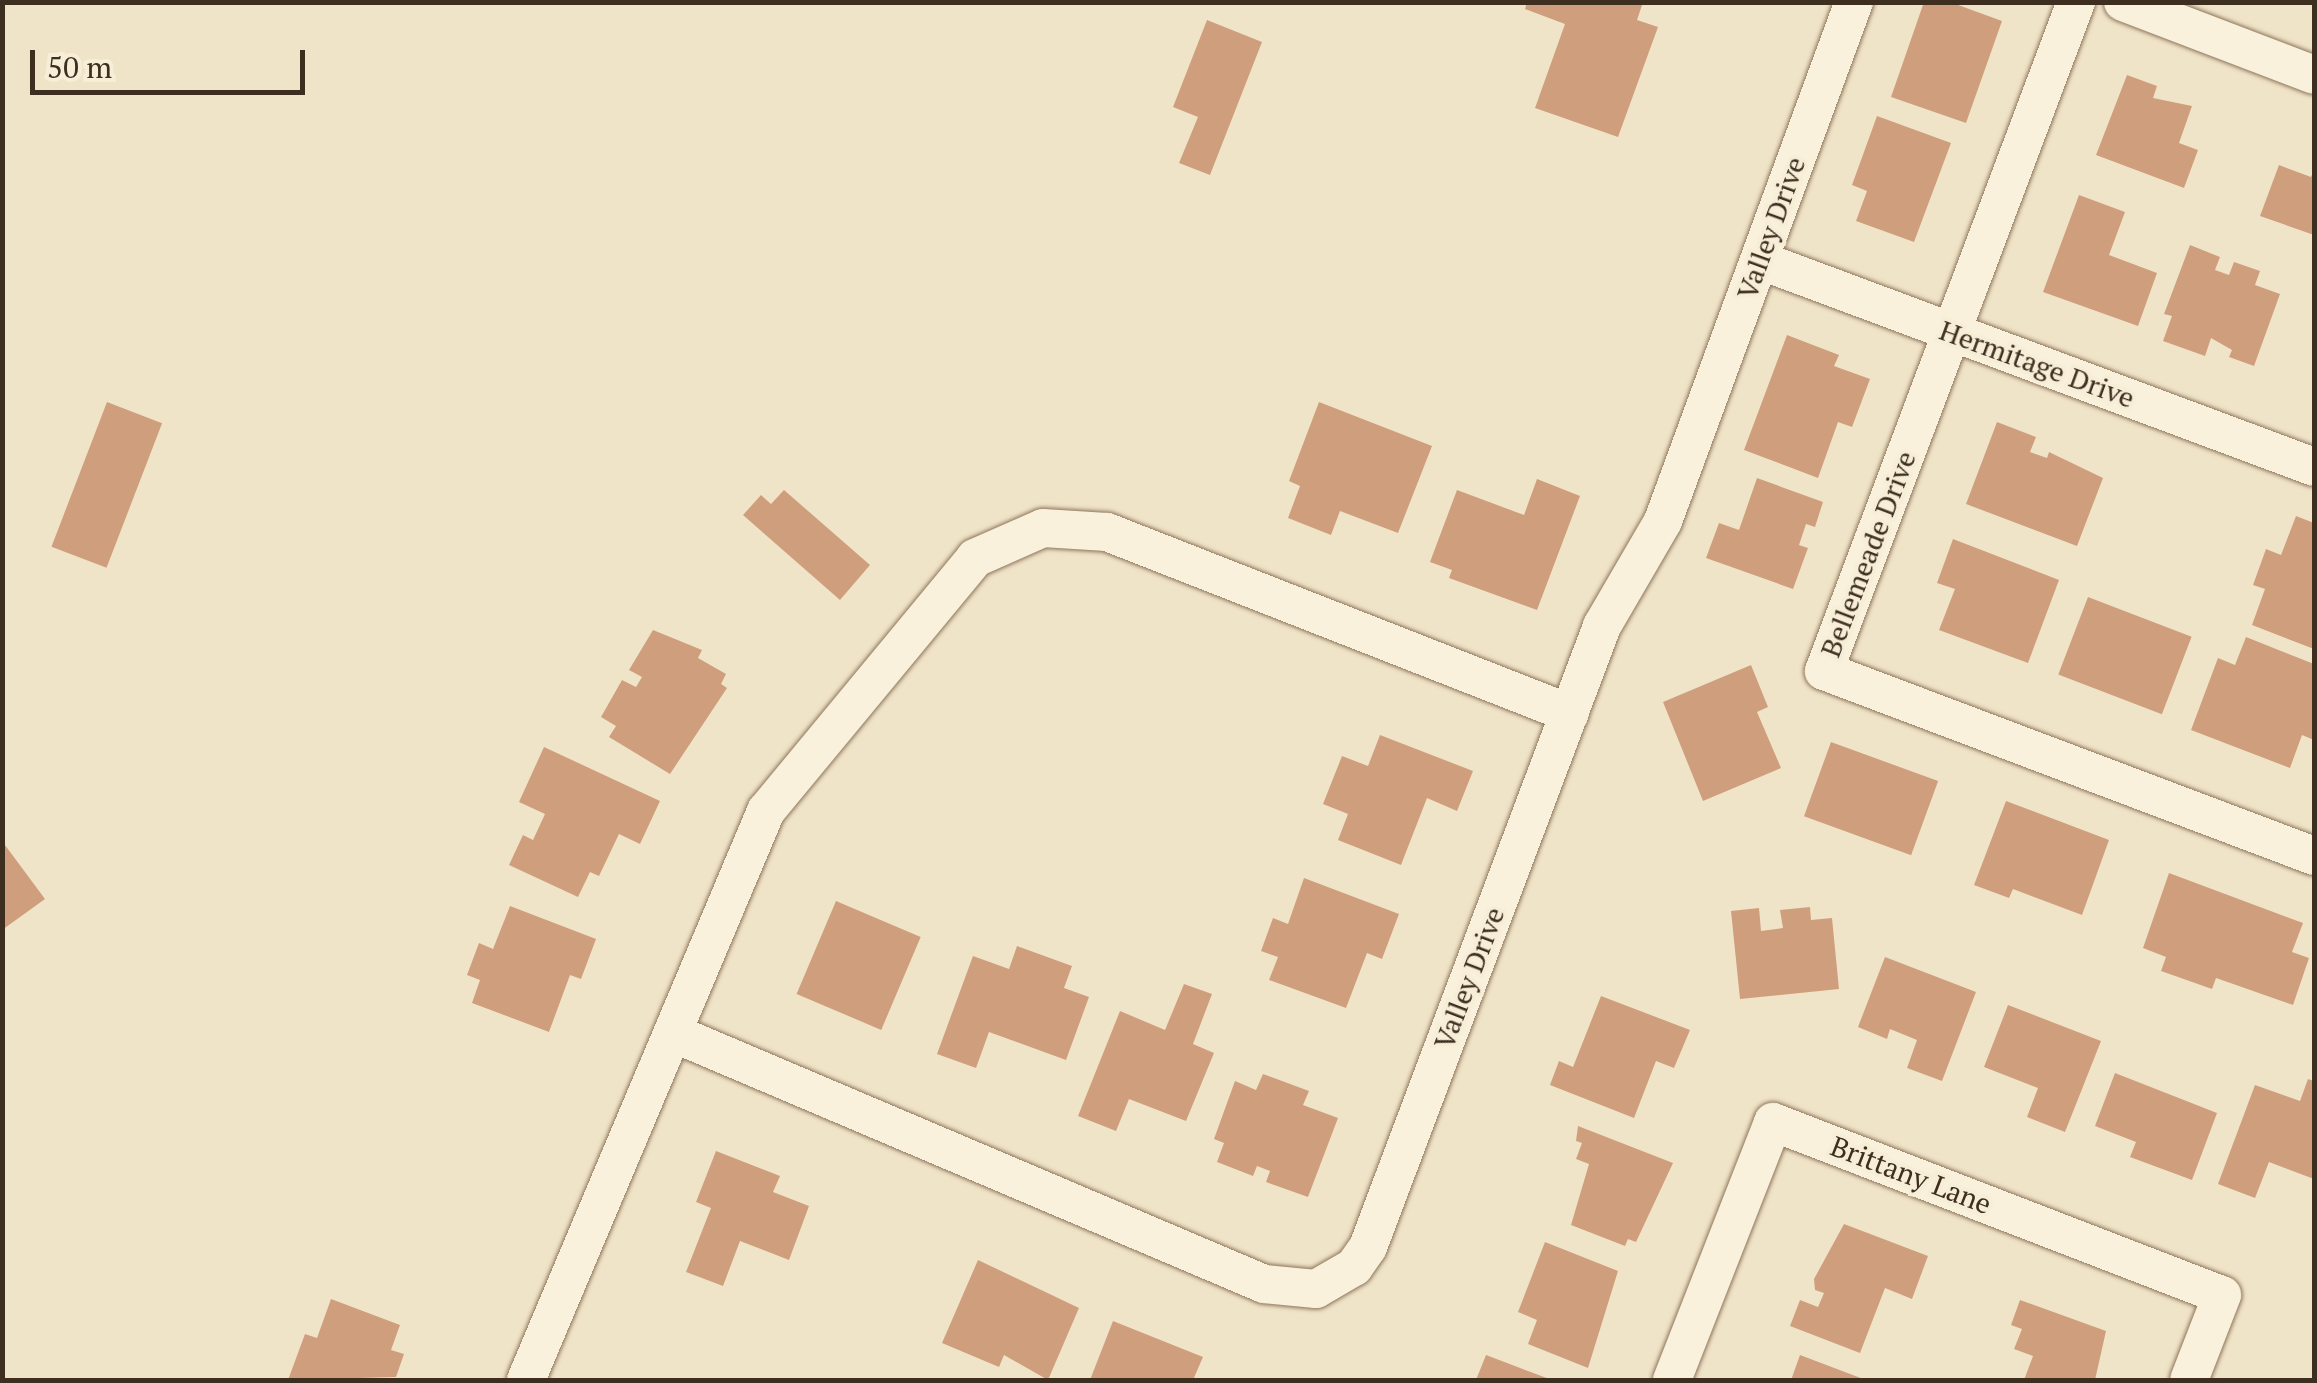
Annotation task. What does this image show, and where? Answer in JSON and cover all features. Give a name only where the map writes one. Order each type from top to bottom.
[{"type":"street","name":"Valley Drive","points":[[673,1033],[1264,1284],[1316,1289],[1354,1267],[1368,1248],[1602,626],[1663,522],[1854,2]]},
{"type":"street","name":"Bellemeade Drive","points":[[2076,2],[1824,672],[2314,856]]},
{"type":"street","points":[[2123,2],[2314,75]]},
{"type":"street","name":"Hermitage Drive","points":[[1759,260],[2314,467]]},
{"type":"street","points":[[526,1380],[766,811],[975,558],[1042,528],[1107,532],[1570,713]]},
{"type":"street","name":"Brittany Lane","points":[[1672,1380],[1773,1122],[2222,1296],[2189,1380]]},
{"type":"building","points":[[1527,2],[1643,2],[1637,20],[1658,27],[1618,137],[1535,108],[1565,24],[1525,9]]},
{"type":"building","points":[[1924,2],[1950,2],[2002,21],[1966,123],[1891,97]]},
{"type":"building","points":[[1207,20],[1262,42],[1210,175],[1179,163],[1198,117],[1173,107]]},
{"type":"building","points":[[2127,75],[2157,86],[2153,98],[2192,106],[2179,143],[2198,150],[2184,188],[2096,155]]},
{"type":"building","points":[[1877,116],[1951,143],[1914,242],[1856,221],[1867,191],[1852,185]]},
{"type":"building","points":[[2279,165],[2311,177],[2314,170],[2314,235],[2260,216]]},
{"type":"building","points":[[2079,195],[2125,212],[2109,255],[2157,273],[2138,326],[2043,292]]},
{"type":"building","points":[[2190,245],[2220,257],[2215,270],[2229,275],[2234,262],[2260,271],[2255,285],[2280,294],[2254,366],[2229,357],[2232,350],[2211,338],[2205,356],[2163,341],[2172,316],[2164,314]]},
{"type":"building","points":[[1787,335],[1839,355],[1834,366],[1870,379],[1852,427],[1838,422],[1818,478],[1744,450]]},
{"type":"building","points":[[107,402],[162,423],[107,568],[51,547]]},
{"type":"building","points":[[1319,402],[1432,446],[1398,533],[1340,511],[1331,535],[1288,518],[1300,486],[1289,481]]},
{"type":"building","points":[[1997,422],[2036,437],[2030,452],[2047,458],[2049,452],[2103,478],[2077,546],[1966,504]]},
{"type":"building","points":[[1757,478],[1823,502],[1815,527],[1806,524],[1799,545],[1808,548],[1793,589],[1706,558],[1719,523],[1739,530]]},
{"type":"building","points":[[1537,479],[1580,496],[1537,610],[1449,578],[1452,570],[1430,562],[1457,490],[1524,515]]},
{"type":"building","points":[[784,490],[870,565],[840,600],[743,515],[761,495],[771,504]]},
{"type":"building","points":[[2296,516],[2314,523],[2314,649],[2252,625],[2265,589],[2253,585],[2266,549],[2281,555]]},
{"type":"building","points":[[1953,539],[2059,580],[2028,663],[1939,630],[1955,589],[1937,583]]},
{"type":"building","points":[[2088,597],[2192,637],[2162,714],[2058,674]]},
{"type":"building","points":[[653,630],[702,650],[698,658],[726,674],[721,684],[727,688],[670,774],[609,737],[616,726],[601,717],[622,680],[636,687],[642,677],[629,670]]},
{"type":"building","points":[[2246,637],[2314,664],[2314,740],[2302,735],[2290,768],[2191,730],[2218,658],[2235,665]]},
{"type":"building","points":[[1751,665],[1768,707],[1757,712],[1781,768],[1703,801],[1663,702]]},
{"type":"building","points":[[1380,735],[1473,771],[1457,811],[1427,798],[1401,865],[1338,840],[1348,814],[1323,804],[1342,756],[1368,766]]},
{"type":"building","points":[[1831,742],[1938,781],[1911,855],[1804,816]]},
{"type":"building","points":[[544,747],[660,801],[640,844],[619,834],[599,876],[590,872],[578,897],[509,865],[523,835],[533,840],[545,814],[519,802]]},
{"type":"building","points":[[2006,801],[2109,840],[2082,915],[2013,889],[2009,898],[1974,885]]},
{"type":"building","points":[[2,841],[45,899],[2,930]]},
{"type":"building","points":[[2169,873],[2303,923],[2292,952],[2309,958],[2293,1005],[2216,978],[2212,989],[2161,971],[2166,957],[2143,948]]},
{"type":"building","points":[[1304,878],[1399,914],[1382,959],[1367,953],[1346,1008],[1269,980],[1278,957],[1261,951],[1273,918],[1288,924]]},
{"type":"building","points":[[836,901],[921,937],[881,1030],[797,994]]},
{"type":"building","points":[[510,906],[596,939],[581,979],[570,975],[549,1032],[472,1003],[480,980],[467,975],[479,943],[493,949]]},
{"type":"building","points":[[1810,907],[1811,920],[1832,918],[1839,989],[1740,999],[1731,911],[1759,908],[1761,931],[1783,928],[1780,910]]},
{"type":"building","points":[[1017,946],[1072,966],[1064,988],[1089,997],[1066,1060],[989,1032],[976,1068],[937,1054],[973,956],[1009,969]]},
{"type":"building","points":[[1885,957],[1976,992],[1942,1081],[1907,1068],[1917,1040],[1890,1029],[1887,1039],[1858,1027]]},
{"type":"building","points":[[1184,984],[1212,994],[1193,1044],[1214,1053],[1186,1121],[1129,1099],[1116,1131],[1078,1116],[1120,1011],[1165,1030]]},
{"type":"building","points":[[1601,996],[1690,1030],[1674,1068],[1656,1061],[1634,1118],[1550,1085],[1559,1061],[1573,1067]]},
{"type":"building","points":[[2008,1005],[2101,1041],[2065,1132],[2027,1117],[2038,1088],[1984,1067]]},
{"type":"building","points":[[2115,1073],[2217,1113],[2192,1180],[2130,1157],[2136,1142],[2095,1126]]},
{"type":"building","points":[[1263,1074],[1309,1091],[1303,1105],[1338,1118],[1308,1197],[1266,1182],[1270,1171],[1257,1166],[1253,1176],[1217,1162],[1224,1143],[1214,1139],[1235,1081],[1256,1090]]},
{"type":"building","points":[[2308,1079],[2314,1081],[2314,1179],[2269,1162],[2255,1198],[2218,1184],[2255,1085],[2300,1101]]},
{"type":"building","points":[[1578,1126],[1673,1163],[1636,1242],[1628,1239],[1625,1246],[1571,1225],[1589,1164],[1576,1159],[1582,1143],[1576,1141]]},
{"type":"building","points":[[716,1151],[780,1176],[773,1192],[809,1206],[789,1260],[740,1241],[723,1286],[686,1272],[711,1208],[696,1202]]},
{"type":"building","points":[[1844,1224],[1928,1256],[1912,1299],[1885,1288],[1860,1353],[1790,1326],[1800,1300],[1818,1307],[1824,1293],[1815,1290],[1814,1279]]},
{"type":"building","points":[[1545,1242],[1618,1271],[1588,1368],[1528,1344],[1537,1320],[1518,1312]]},
{"type":"building","points":[[978,1260],[1079,1308],[1048,1380],[1004,1355],[999,1367],[942,1343]]},
{"type":"building","points":[[331,1299],[400,1325],[391,1350],[404,1354],[396,1377],[288,1380],[305,1334],[317,1338]]},
{"type":"building","points":[[2020,1300],[2106,1331],[2095,1380],[2024,1380],[2033,1356],[2014,1349],[2022,1329],[2011,1325]]},
{"type":"building","points":[[1113,1321],[1203,1357],[1193,1380],[1090,1380]]},
{"type":"building","points":[[1486,1355],[1552,1380],[1476,1380]]},
{"type":"building","points":[[1800,1355],[1866,1380],[1791,1380]]}]
